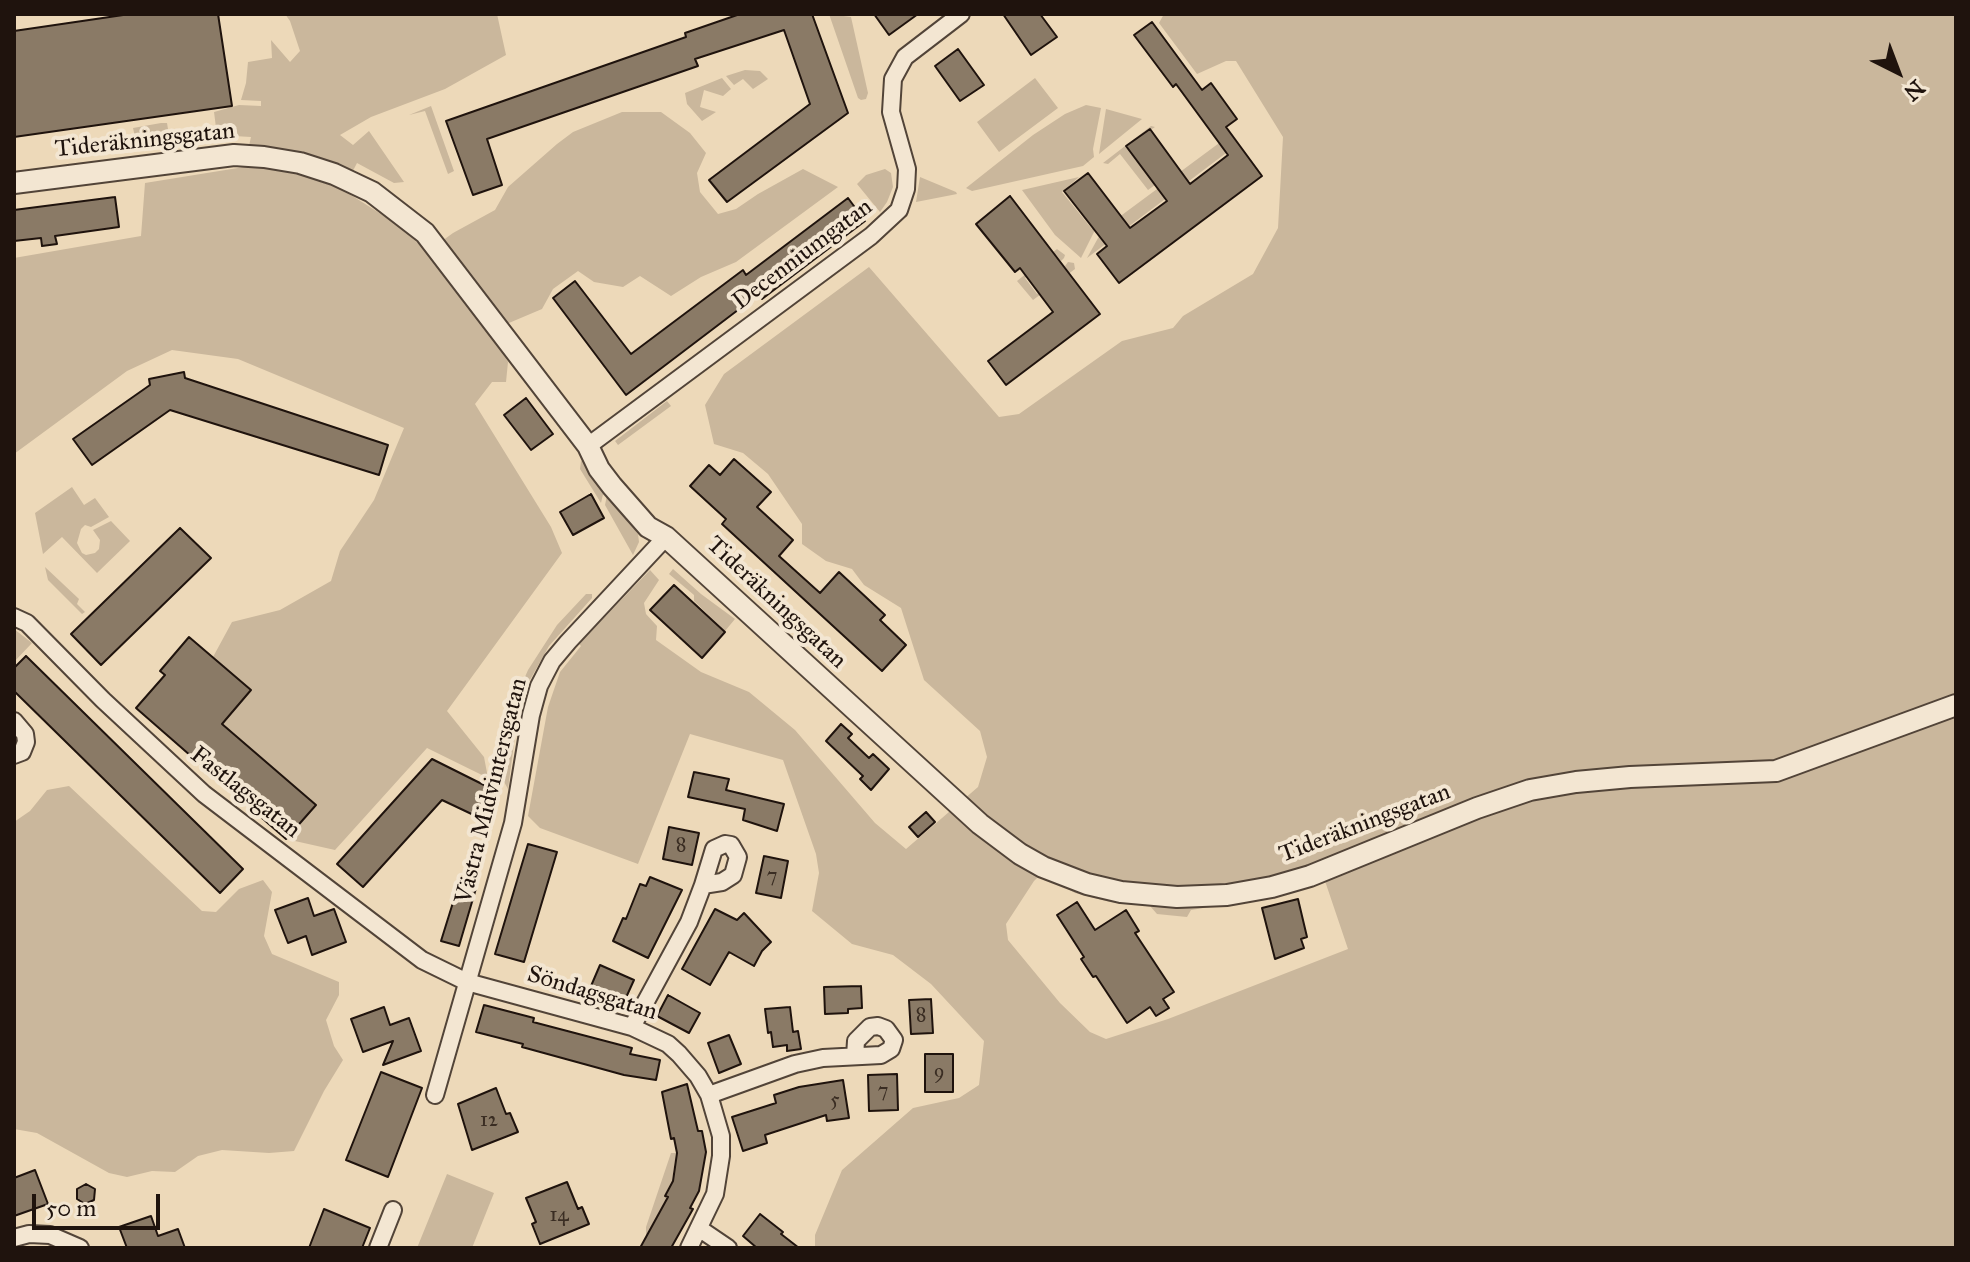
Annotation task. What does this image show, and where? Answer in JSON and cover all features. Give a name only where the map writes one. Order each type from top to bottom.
[{"type":"street","name":"Decenniumgatan","points":[[588,446],[882,228],[899,210],[906,189],[907,169],[891,112],[893,79],[905,57],[961,14]]},
{"type":"street","name":"Tideräkningsgatan","points":[[14,183],[234,155],[281,159],[334,174],[372,192],[425,233],[588,446],[599,469],[648,527],[666,537],[918,769],[999,839],[1020,854],[1061,875],[1087,884],[1121,892],[1200,897],[1272,887],[1310,876],[1477,808],[1530,790],[1630,777],[1776,771],[1956,705]]},
{"type":"street","name":"Västra Midvintersgatan","points":[[435,1095],[513,823],[531,715],[539,686],[552,661],[568,642],[666,537]]},
{"type":"street","name":"Fastlagsgatan","points":[[14,617],[27,623],[103,700],[204,794],[422,960],[467,982]]},
{"type":"street","points":[[14,721],[26,740],[22,752],[14,755]]},
{"type":"street","points":[[632,1027],[689,922],[703,885]]},
{"type":"street","name":"Söndagsgatan","points":[[467,982],[652,1035],[679,1054],[698,1076],[709,1095],[721,1136],[721,1156],[715,1194],[689,1248]]},
{"type":"street","points":[[709,1095],[795,1064],[855,1056]]},
{"type":"street","points":[[378,1248],[393,1210]]},
{"type":"street","points":[[700,1229],[728,1248]]},
{"type":"street","points":[[14,1238],[29,1234],[50,1235],[80,1248]]},
{"type":"shaded area","points":[[285,14],[497,14],[506,55],[445,89],[371,117],[340,135],[353,145],[369,131],[404,182],[394,183],[357,163],[343,190],[400,226],[427,252],[453,233],[495,210],[508,187],[573,132],[622,112],[661,112],[690,133],[706,153],[697,173],[700,192],[718,214],[736,209],[803,169],[838,187],[736,262],[701,277],[671,296],[640,276],[623,287],[594,282],[578,271],[553,289],[542,309],[490,331],[508,362],[506,382],[492,382],[475,404],[551,527],[562,553],[447,711],[484,757],[488,778],[427,748],[335,850],[286,839],[316,805],[222,724],[251,690],[213,657],[232,622],[280,610],[331,581],[340,551],[374,500],[404,428],[238,359],[172,350],[127,371],[14,454],[14,258],[141,236],[145,183],[244,167],[251,137],[217,135],[214,112],[239,105],[261,106],[261,101],[241,100],[248,62],[272,58],[271,40],[290,62],[300,51]]},
{"type":"shaded area","points":[[829,14],[851,17],[868,93],[866,99],[858,98]]},
{"type":"shaded area","points":[[1164,14],[1956,14],[1956,1248],[815,1248],[815,1235],[842,1170],[913,1108],[959,1098],[979,1085],[984,1041],[931,984],[893,955],[852,944],[812,911],[819,873],[816,854],[783,760],[690,734],[638,864],[540,828],[528,816],[548,707],[560,672],[581,646],[579,644],[650,570],[659,580],[644,603],[646,614],[657,626],[656,640],[701,672],[749,692],[795,730],[875,823],[906,849],[978,787],[987,757],[980,731],[924,680],[901,608],[864,585],[852,569],[826,561],[802,544],[802,524],[768,474],[743,453],[714,444],[705,405],[724,374],[869,267],[999,417],[1019,414],[1122,341],[1173,328],[1183,316],[1253,274],[1278,228],[1283,137],[1236,61],[1226,61],[1197,74],[1159,23]],"holes":[[[1041,874],[1075,893],[1110,902],[1150,906],[1157,914],[1187,917],[1191,910],[1241,902],[1325,881],[1348,949],[1168,1019],[1106,1039],[1090,1032],[1060,1003],[1008,940],[1006,924]]]},
{"type":"shaded area","points":[[745,70],[760,71],[768,79],[753,89],[743,79],[734,85],[726,76]]},
{"type":"shaded area","points":[[722,78],[731,89],[723,96],[704,90],[700,107],[716,112],[702,121],[687,104],[685,93]]},
{"type":"shaded area","points":[[1035,78],[1058,108],[999,152],[977,122]]},
{"type":"shaded area","points":[[1086,105],[1101,108],[1094,157],[1083,166],[972,191],[966,188],[1033,135],[1065,114]]},
{"type":"shaded area","points":[[431,106],[454,171],[448,174],[425,111],[409,115]]},
{"type":"shaded area","points":[[1106,109],[1142,119],[1099,154]]},
{"type":"shaded area","points":[[167,123],[170,141],[136,141],[133,128]]},
{"type":"shaded area","points":[[1151,126],[1155,127],[1126,146],[1155,185],[1148,190],[1120,154],[1108,164],[1103,163]]},
{"type":"shaded area","points":[[1230,135],[1238,144],[1087,258],[1103,229]]},
{"type":"shaded area","points":[[885,169],[891,173],[893,187],[880,212],[857,184],[866,175]]},
{"type":"shaded area","points":[[920,177],[956,192],[957,194],[916,202]]},
{"type":"shaded area","points":[[1079,177],[1062,192],[1092,229],[1116,210],[1095,230],[1081,258],[1055,235],[1022,190]]},
{"type":"shaded area","points":[[1057,249],[1065,255],[1061,261],[1056,255],[1025,278],[1037,294],[1068,272],[1065,266],[1068,262],[1074,263],[1075,269],[1033,300],[1017,281]]},
{"type":"shaded area","points":[[667,401],[671,406],[618,445],[615,441]]},
{"type":"shaded area","points":[[581,461],[604,490],[601,503],[580,469]]},
{"type":"shaded area","points":[[72,487],[84,505],[95,498],[109,517],[81,529],[77,543],[82,553],[95,553],[99,549],[100,540],[93,530],[111,521],[130,541],[97,573],[62,537],[43,554],[35,513]]},
{"type":"shaded area","points":[[607,495],[638,534],[639,542],[633,555],[605,505]]},
{"type":"shaded area","points":[[45,567],[79,599],[77,604],[85,612],[82,614],[48,580]]},
{"type":"shaded area","points":[[673,569],[735,619],[725,631],[694,601],[694,595],[669,574]]},
{"type":"shaded area","points":[[586,594],[592,594],[592,598],[549,646],[526,687],[517,721],[508,789],[493,762],[518,693],[528,670],[557,625]]},
{"type":"shaded area","points":[[14,629],[32,643],[14,662]]},
{"type":"shaded area","points":[[69,786],[202,911],[216,912],[239,889],[263,880],[272,892],[264,936],[272,954],[339,982],[339,995],[326,1020],[334,1046],[343,1060],[294,1151],[222,1150],[198,1156],[175,1172],[152,1171],[127,1177],[109,1173],[37,1133],[14,1129],[14,822],[30,811],[47,790]]},
{"type":"shaded area","points":[[671,1153],[676,1153],[672,1181],[664,1196],[667,1198],[646,1236],[646,1227]]},
{"type":"shaded area","points":[[447,1174],[494,1193],[472,1248],[417,1248]]},
{"type":"building","points":[[130,14],[218,14],[232,106],[14,137],[14,31]]},
{"type":"building","points":[[740,14],[812,14],[848,113],[727,202],[709,180],[810,104],[784,30],[695,59],[698,66],[487,139],[502,185],[473,195],[446,121],[686,37],[685,33]]},
{"type":"building","points":[[874,14],[918,14],[889,35]]},
{"type":"building","points":[[1003,14],[1040,14],[1057,37],[1031,55]]},
{"type":"building","points":[[1152,22],[1202,90],[1211,83],[1237,119],[1226,127],[1262,176],[1119,283],[1097,254],[1107,246],[1064,191],[1088,173],[1130,228],[1167,201],[1126,146],[1150,129],[1190,184],[1228,155],[1176,84],[1173,87],[1134,35]]},
{"type":"building","points":[[958,49],[984,85],[960,101],[935,66]]},
{"type":"building","points":[[1010,196],[1100,314],[1006,385],[988,361],[1053,312],[1020,268],[1015,272],[976,224]]},
{"type":"building","points":[[115,197],[119,227],[55,236],[57,244],[42,246],[41,238],[14,241],[14,210]]},
{"type":"building","points":[[848,198],[865,221],[762,299],[759,294],[626,395],[553,298],[575,281],[631,354],[743,270],[746,275]]},
{"type":"building","points":[[184,372],[185,378],[388,445],[379,475],[170,410],[92,465],[73,439],[150,385],[149,379]]},
{"type":"building","points":[[526,398],[553,434],[531,450],[504,415]]},
{"type":"building","points":[[734,459],[771,492],[757,507],[793,540],[779,556],[820,593],[839,572],[885,615],[880,620],[906,645],[882,671],[722,524],[726,519],[690,486],[709,465],[720,475]]},
{"type":"building","points":[[591,494],[604,518],[573,535],[560,512]]},
{"type":"building","points":[[180,528],[211,558],[101,665],[71,634]]},
{"type":"building","points":[[674,585],[725,632],[702,658],[650,610]]},
{"type":"building","points":[[189,637],[251,690],[222,724],[316,805],[286,839],[136,708],[165,675],[160,671]]},
{"type":"building","points":[[26,656],[243,869],[220,893],[14,691],[14,668]]},
{"type":"building","points":[[841,724],[852,734],[848,738],[869,758],[873,754],[889,769],[871,790],[860,779],[863,776],[826,741]]},
{"type":"building","points":[[432,759],[494,790],[480,818],[442,800],[363,887],[337,864]]},
{"type":"building","points":[[694,772],[729,779],[726,790],[784,804],[777,831],[743,820],[745,809],[688,797]]},
{"type":"building","points":[[926,812],[935,822],[918,837],[909,827]]},
{"type":"building","points":[[669,827],[699,833],[692,865],[663,859]]},
{"type":"building","points":[[528,844],[557,852],[524,962],[495,954]]},
{"type":"building","points":[[764,856],[788,861],[781,898],[756,893]]},
{"type":"building","points":[[650,877],[682,890],[648,958],[613,941],[640,884],[646,886]]},
{"type":"building","points":[[460,880],[477,885],[459,946],[441,941]]},
{"type":"building","points":[[308,898],[314,916],[334,909],[346,942],[312,955],[306,936],[288,943],[275,910]]},
{"type":"building","points":[[1298,899],[1307,937],[1301,939],[1304,948],[1275,959],[1262,908]]},
{"type":"building","points":[[1077,902],[1095,930],[1126,910],[1139,931],[1135,933],[1174,992],[1163,999],[1169,1008],[1156,1016],[1150,1007],[1127,1023],[1081,959],[1084,957],[1057,915]]},
{"type":"building","points":[[715,909],[737,920],[744,913],[771,942],[754,966],[729,952],[710,985],[682,969]]},
{"type":"building","points":[[600,965],[634,980],[624,1002],[591,986]]},
{"type":"building","points":[[861,986],[862,1008],[848,1009],[848,1013],[825,1014],[824,987]]},
{"type":"building","points":[[668,995],[700,1013],[689,1033],[657,1016]]},
{"type":"building","points":[[931,999],[933,1033],[911,1034],[909,1000]]},
{"type":"building","points":[[484,1005],[534,1018],[533,1022],[632,1048],[630,1054],[660,1060],[656,1080],[624,1075],[476,1032]]},
{"type":"building","points":[[384,1007],[390,1025],[409,1018],[421,1051],[383,1065],[393,1041],[363,1052],[351,1019]]},
{"type":"building","points":[[790,1007],[793,1032],[798,1031],[801,1049],[787,1051],[787,1045],[773,1047],[765,1009]]},
{"type":"building","points":[[729,1035],[741,1064],[719,1073],[708,1043]]},
{"type":"building","points":[[925,1054],[953,1054],[953,1092],[925,1092]]},
{"type":"building","points":[[381,1072],[422,1088],[388,1177],[346,1160]]},
{"type":"building","points":[[897,1074],[898,1110],[869,1111],[868,1075]]},
{"type":"building","points":[[843,1080],[849,1118],[827,1121],[826,1115],[765,1135],[767,1143],[743,1151],[732,1117],[776,1103],[774,1095],[799,1087]]},
{"type":"building","points":[[687,1084],[706,1152],[699,1191],[690,1208],[693,1209],[671,1248],[640,1248],[668,1197],[665,1196],[673,1181],[677,1153],[674,1138],[671,1139],[662,1092]]},
{"type":"building","points":[[496,1088],[506,1114],[510,1113],[518,1132],[472,1150],[458,1104]]},
{"type":"building","points":[[35,1170],[48,1204],[14,1216],[14,1178]]},
{"type":"building","points":[[567,1182],[578,1209],[582,1207],[589,1224],[540,1244],[532,1224],[536,1222],[526,1198]]},
{"type":"building","points":[[86,1184],[95,1189],[94,1200],[85,1204],[77,1199],[77,1189]]},
{"type":"building","points":[[324,1209],[370,1228],[362,1248],[309,1248]]},
{"type":"building","points":[[760,1214],[799,1248],[757,1248],[743,1236]]},
{"type":"building","points":[[151,1216],[158,1236],[178,1229],[185,1248],[127,1248],[119,1227]]}]
